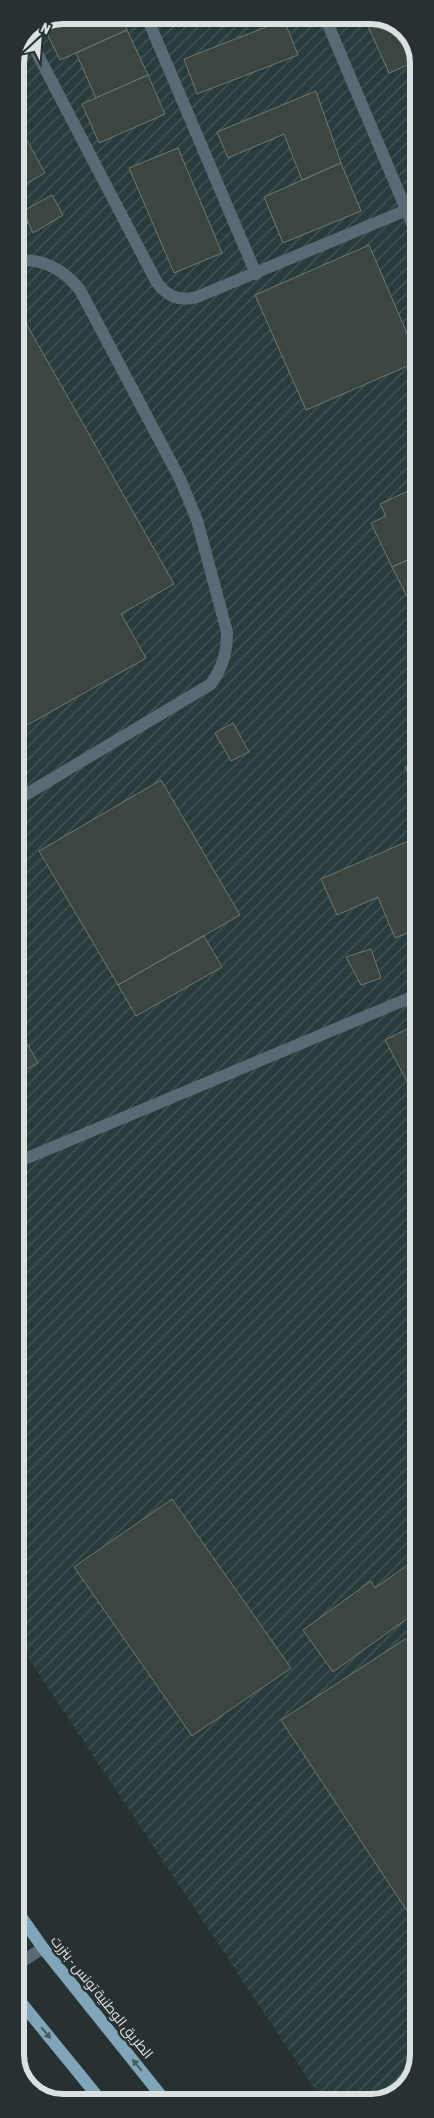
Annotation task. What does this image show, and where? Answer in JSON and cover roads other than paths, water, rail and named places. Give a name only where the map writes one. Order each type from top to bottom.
[{"type":"main road","name":"الطريق الوطنية تونس - بنزرت","points":[[24,1921],[43,1948],[160,2094]]},
{"type":"main road","points":[[24,2006],[96,2094]]},
{"type":"lane","points":[[150,24],[256,274]]},
{"type":"lane","points":[[328,24],[410,219]]},
{"type":"lane","points":[[30,40],[162,289],[169,295],[188,300],[256,274],[410,208]]},
{"type":"lane","points":[[24,261],[36,261],[53,266],[69,276],[80,290],[180,479],[197,520],[227,632],[227,650],[222,669],[211,684],[24,796]]},
{"type":"lane","points":[[24,1159],[410,998]]},
{"type":"lane","points":[[24,1960],[43,1948]]}]
